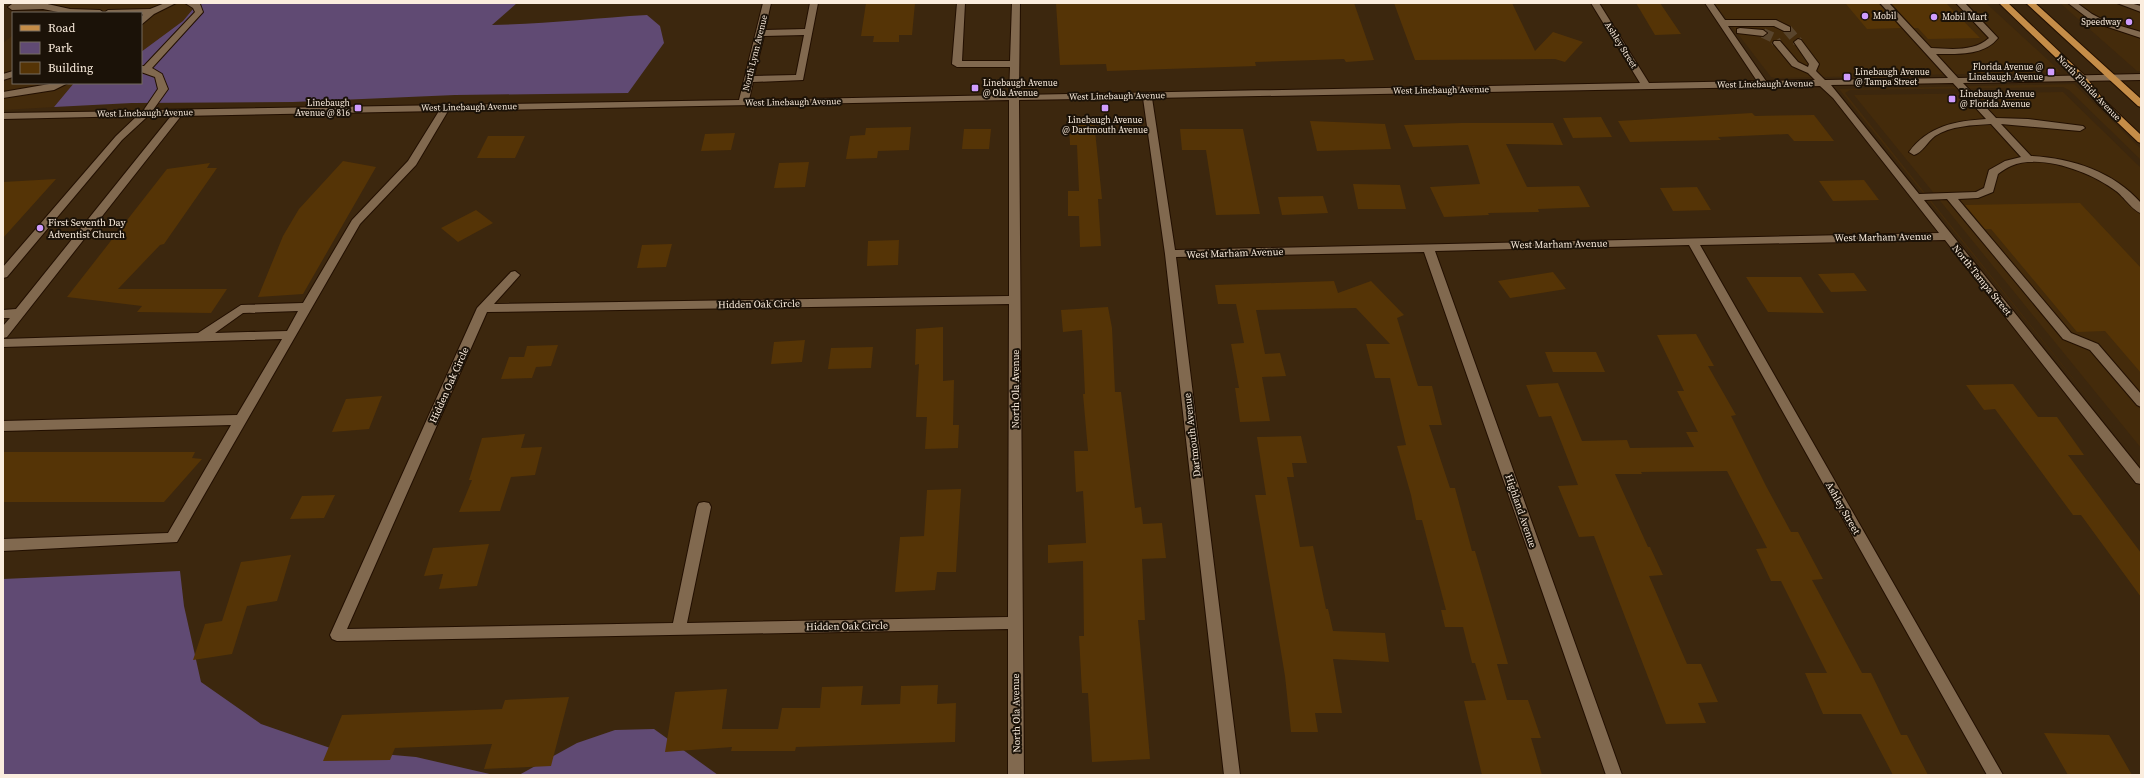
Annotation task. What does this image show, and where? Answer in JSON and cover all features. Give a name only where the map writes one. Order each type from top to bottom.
[{"type":"main road","name":"North Florida Avenue","points":[[2003,3],[2082,78],[2100,100],[2141,140]]},
{"type":"main road","name":"North Florida Avenue","points":[[2030,3],[2141,104]]},
{"type":"street","points":[[142,21],[151,12],[172,3]]},
{"type":"street","points":[[3,274],[119,138],[146,113],[163,89],[158,76],[143,69],[199,12],[197,6],[189,3]]},
{"type":"street","name":"North Lynn Avenue","points":[[743,103],[767,3]]},
{"type":"street","points":[[749,79],[800,78],[814,3]]},
{"type":"street","points":[[961,3],[957,64],[1015,64]]},
{"type":"street","name":"North Ola Avenue","points":[[1016,3],[1014,98],[1016,775]]},
{"type":"street","name":"Ashley Street","points":[[1595,3],[1647,87]]},
{"type":"street","points":[[1709,3],[1724,23],[1763,84]]},
{"type":"street","points":[[1884,3],[1995,121],[2029,160]]},
{"type":"street","points":[[1930,51],[1970,50],[1990,43],[1994,38],[1960,3]]},
{"type":"street","points":[[2072,3],[2090,18],[2103,25],[2141,35]]},
{"type":"street","points":[[2121,3],[2141,9]]},
{"type":"street","points":[[3,15],[14,5],[43,6],[70,12]]},
{"type":"street","points":[[142,12],[151,12]]},
{"type":"street","points":[[1724,23],[1776,23],[1787,28]]},
{"type":"street","points":[[760,33],[808,32]]},
{"type":"street","points":[[1729,32],[1763,32]]},
{"type":"street","points":[[1777,42],[1795,64],[1811,71],[1814,64],[1798,42]]},
{"type":"street","name":"North Tampa Street","points":[[1811,71],[1821,83],[1836,96],[2141,479]]},
{"type":"street","name":"West Linebaugh Avenue","points":[[3,116],[2141,77]]},
{"type":"street","points":[[3,95],[54,87],[61,84]]},
{"type":"street","name":"Dartmouth Avenue","points":[[1147,96],[1170,254],[1232,775]]},
{"type":"street","points":[[3,545],[172,538],[356,222],[412,163],[445,108]]},
{"type":"street","points":[[3,334],[178,113]]},
{"type":"street","points":[[1914,152],[1924,140],[1939,130],[1960,125],[1995,121],[2080,128]]},
{"type":"street","points":[[1916,197],[1978,195],[1989,190],[1992,172],[1997,168],[2008,162],[2029,160],[2063,163],[2085,169],[2106,179],[2129,195],[2141,210]]},
{"type":"street","points":[[2129,195],[2141,195]]},
{"type":"street","points":[[1950,196],[2067,336],[2094,347],[2141,402]]},
{"type":"street","name":"West Marham Avenue","points":[[1170,254],[1947,236]]},
{"type":"street","name":"Ashley Street","points":[[1692,241],[1995,775]]},
{"type":"street","name":"Highland Avenue","points":[[1428,247],[1614,775]]},
{"type":"street","points":[[483,308],[515,275]]},
{"type":"street","name":"Hidden Oak Circle","points":[[1015,300],[483,308],[337,635],[1015,623]]},
{"type":"street","points":[[200,338],[241,309],[306,307]]},
{"type":"street","points":[[3,314],[19,313]]},
{"type":"street","points":[[3,344],[290,335]]},
{"type":"street","points":[[3,426],[241,420]]},
{"type":"street","points":[[678,629],[704,507]]},
{"type":"shaded area","points":[[57,3],[198,3],[183,21],[142,51],[142,12],[44,12]]},
{"type":"shaded area","points":[[1714,3],[1986,3],[2061,72],[1775,78],[1771,77]]},
{"type":"shaded area","points":[[2060,3],[2141,3],[2141,71],[2137,71]]},
{"type":"shaded area","points":[[12,36],[12,84],[73,84],[54,107],[3,110],[3,43]]},
{"type":"shaded area","points":[[2074,84],[2141,149],[2141,160],[2069,90],[2063,87],[1850,90],[1845,93],[2141,463],[1839,89]]},
{"type":"shaded area","points":[[2063,92],[2141,168],[2141,448],[1854,95]]},
{"type":"green space","points":[[198,3],[517,3],[492,25],[647,15],[660,26],[664,43],[628,93],[455,95],[293,102],[132,103],[54,107],[73,84],[142,84],[142,51],[183,21]]},
{"type":"green space","points":[[180,571],[184,606],[201,682],[261,724],[336,750],[416,757],[494,775],[3,775],[3,579]]},
{"type":"green space","points":[[654,729],[718,775],[519,775],[577,743],[615,730]]},
{"type":"building","points":[[866,3],[915,3],[912,35],[899,35],[899,42],[873,42],[874,36],[861,36]]},
{"type":"building","points":[[1056,3],[1354,3],[1374,60],[1346,62],[1344,59],[1255,62],[1256,66],[1107,71],[1106,64],[1060,65]]},
{"type":"building","points":[[1394,3],[1512,3],[1535,51],[1553,32],[1583,42],[1565,62],[1555,59],[1415,60]]},
{"type":"building","points":[[1636,3],[1660,3],[1681,34],[1655,35]]},
{"type":"building","name":"Mobil","points":[[1946,3],[1980,38],[1928,39],[1918,28],[1914,28],[1892,4]]},
{"type":"building","points":[[1846,4],[1879,4],[1901,28],[1867,29]]},
{"type":"building","points":[[1752,113],[1755,116],[1814,115],[1834,141],[1794,141],[1788,134],[1718,137],[1721,140],[1630,142],[1618,121]]},
{"type":"building","points":[[1601,117],[1612,137],[1573,138],[1563,118]]},
{"type":"building","points":[[1094,121],[1102,199],[1098,199],[1101,246],[1080,247],[1079,216],[1068,216],[1068,191],[1079,191],[1077,145],[1070,145],[1069,122]]},
{"type":"building","points":[[1310,121],[1385,124],[1391,149],[1317,151]]},
{"type":"building","points":[[1461,123],[1553,123],[1563,145],[1506,144],[1527,187],[1579,186],[1590,207],[1538,209],[1539,212],[1488,213],[1489,215],[1444,217],[1430,187],[1480,184],[1468,145],[1413,147],[1404,125]]},
{"type":"building","points":[[911,127],[909,150],[878,151],[877,158],[846,159],[850,136],[865,135],[866,128]]},
{"type":"building","points":[[964,129],[991,129],[989,149],[962,149]]},
{"type":"building","points":[[1180,129],[1243,129],[1260,214],[1216,215],[1206,150],[1182,150]]},
{"type":"building","points":[[735,133],[731,150],[701,151],[705,134]]},
{"type":"building","points":[[488,136],[525,136],[515,158],[477,158]]},
{"type":"building","points":[[343,161],[376,167],[303,294],[258,297],[283,236],[299,209]]},
{"type":"building","points":[[809,162],[805,187],[774,188],[779,163]]},
{"type":"building","points":[[210,163],[207,168],[217,168],[164,244],[160,245],[118,289],[227,289],[211,313],[137,312],[142,306],[67,297],[167,169]]},
{"type":"building","points":[[56,179],[3,238],[3,182]]},
{"type":"building","points":[[1864,180],[1879,200],[1833,201],[1819,181]]},
{"type":"building","points":[[1353,184],[1400,185],[1406,209],[1358,209]]},
{"type":"building","points":[[1697,187],[1711,210],[1673,211],[1660,188]]},
{"type":"building","points":[[1323,196],[1328,213],[1282,215],[1278,197]]},
{"type":"building","points":[[2080,203],[2141,268],[2141,373],[2105,331],[2077,332],[1991,229],[1985,229],[1965,205]]},
{"type":"building","points":[[476,210],[493,223],[458,242],[441,228]]},
{"type":"building","points":[[899,240],[898,265],[867,266],[868,241]]},
{"type":"building","points":[[672,244],[666,267],[637,268],[642,245]]},
{"type":"building","points":[[1553,272],[1566,289],[1510,298],[1498,281]]},
{"type":"building","points":[[1854,273],[1867,291],[1831,292],[1818,274]]},
{"type":"building","points":[[1746,277],[1801,277],[1824,313],[1768,312]]},
{"type":"building","points":[[1334,281],[1338,293],[1371,281],[1404,315],[1397,318],[1418,386],[1432,386],[1442,425],[1429,425],[1450,488],[1455,488],[1472,551],[1475,551],[1508,664],[1497,664],[1507,700],[1528,700],[1541,738],[1531,738],[1542,775],[1482,775],[1464,701],[1486,700],[1475,663],[1472,663],[1463,627],[1445,627],[1441,610],[1446,610],[1422,520],[1416,520],[1411,495],[1397,446],[1406,445],[1390,378],[1375,378],[1366,344],[1390,344],[1356,308],[1256,310],[1265,354],[1280,353],[1286,376],[1262,377],[1270,421],[1240,422],[1235,388],[1239,388],[1231,344],[1244,343],[1236,304],[1218,304],[1215,285]]},
{"type":"building","points":[[1108,307],[1112,328],[1115,392],[1121,392],[1135,508],[1141,507],[1143,524],[1162,523],[1166,558],[1142,559],[1145,620],[1138,620],[1150,759],[1092,762],[1088,693],[1082,693],[1079,636],[1084,636],[1083,561],[1048,563],[1048,545],[1086,543],[1083,491],[1076,492],[1074,451],[1088,451],[1083,394],[1085,394],[1082,330],[1063,332],[1061,310]]},
{"type":"building","points":[[943,327],[943,381],[954,380],[953,425],[959,425],[958,448],[925,449],[927,417],[916,417],[919,364],[915,365],[916,329]]},
{"type":"building","points":[[1696,334],[1714,366],[1708,366],[1736,415],[1731,416],[1766,486],[1791,532],[1798,532],[1823,579],[1812,580],[1862,673],[1871,673],[1901,735],[1907,735],[1928,775],[1893,775],[1861,714],[1823,714],[1805,673],[1827,673],[1781,581],[1771,581],[1756,549],[1767,548],[1727,471],[1641,472],[1642,474],[1615,474],[1648,547],[1650,547],[1663,575],[1649,576],[1687,664],[1701,664],[1718,702],[1698,703],[1706,723],[1666,724],[1594,536],[1579,537],[1558,486],[1578,485],[1551,416],[1539,417],[1526,385],[1558,383],[1582,441],[1627,440],[1630,448],[1694,447],[1686,432],[1698,432],[1677,391],[1684,391],[1657,335]]},
{"type":"building","points":[[805,340],[802,362],[771,364],[774,342]]},
{"type":"building","points":[[558,345],[551,366],[536,367],[532,378],[501,379],[509,357],[524,357],[527,346]]},
{"type":"building","points":[[873,347],[871,368],[828,369],[831,348]]},
{"type":"building","points":[[1545,352],[1596,352],[1605,372],[1553,372]]},
{"type":"building","points":[[2013,384],[2038,417],[2057,417],[2084,455],[2068,455],[2141,553],[2141,597],[2081,515],[2073,515],[1995,409],[1984,410],[1966,385]]},
{"type":"building","points":[[382,396],[369,429],[332,432],[346,399]]},
{"type":"building","points":[[525,434],[521,448],[542,447],[535,475],[511,477],[500,511],[459,512],[472,480],[469,480],[482,438]]},
{"type":"building","points":[[1301,436],[1307,463],[1292,463],[1294,477],[1287,477],[1300,547],[1313,546],[1326,609],[1328,609],[1333,631],[1385,633],[1389,662],[1333,659],[1342,713],[1315,713],[1318,732],[1291,732],[1285,676],[1255,495],[1266,495],[1257,437]]},
{"type":"building","points":[[3,452],[195,452],[192,458],[202,459],[164,502],[3,502]]},
{"type":"building","points":[[961,489],[956,572],[937,572],[935,590],[895,592],[900,537],[924,536],[927,490]]},
{"type":"building","points":[[335,495],[324,518],[290,519],[302,496]]},
{"type":"building","points":[[489,544],[477,586],[439,589],[443,574],[424,576],[433,548]]},
{"type":"building","points":[[291,555],[277,601],[247,606],[232,654],[193,660],[205,624],[222,621],[241,562]]},
{"type":"building","points":[[938,685],[937,704],[956,703],[955,742],[796,747],[795,751],[731,751],[732,747],[665,752],[675,692],[727,689],[722,729],[778,729],[782,708],[820,708],[822,687],[863,686],[861,705],[900,704],[901,686]]},
{"type":"building","points":[[569,697],[551,766],[484,769],[492,744],[395,748],[390,760],[323,761],[342,715],[502,709],[505,700]]},
{"type":"building","points":[[2044,733],[2109,735],[2132,775],[2068,775]]},
{"type":"tunnel","points":[[1787,29],[1798,42]]},
{"type":"tunnel","points":[[1763,33],[1774,38],[1777,43]]},
{"type":"place","name":"Mobil","points":[[1865,16]]},
{"type":"place","name":"Mobil Mart","points":[[1934,17]]},
{"type":"place","name":"Speedway","points":[[2129,22]]},
{"type":"place","name":"Florida Avenue @ Linebaugh Avenue","points":[[2051,72]]},
{"type":"place","name":"Linebaugh Avenue @ Tampa Street","points":[[1847,77]]},
{"type":"place","name":"Linebaugh Avenue @ Ola Avenue","points":[[975,88]]},
{"type":"place","name":"Linebaugh Avenue @ Florida Avenue","points":[[1952,99]]},
{"type":"place","name":"Linebaugh Avenue @ 816","points":[[358,108]]},
{"type":"place","name":"Linebaugh Avenue @ Dartmouth Avenue","points":[[1105,108]]},
{"type":"place","name":"First Seventh Day Adventist Church","points":[[40,228]]}]
